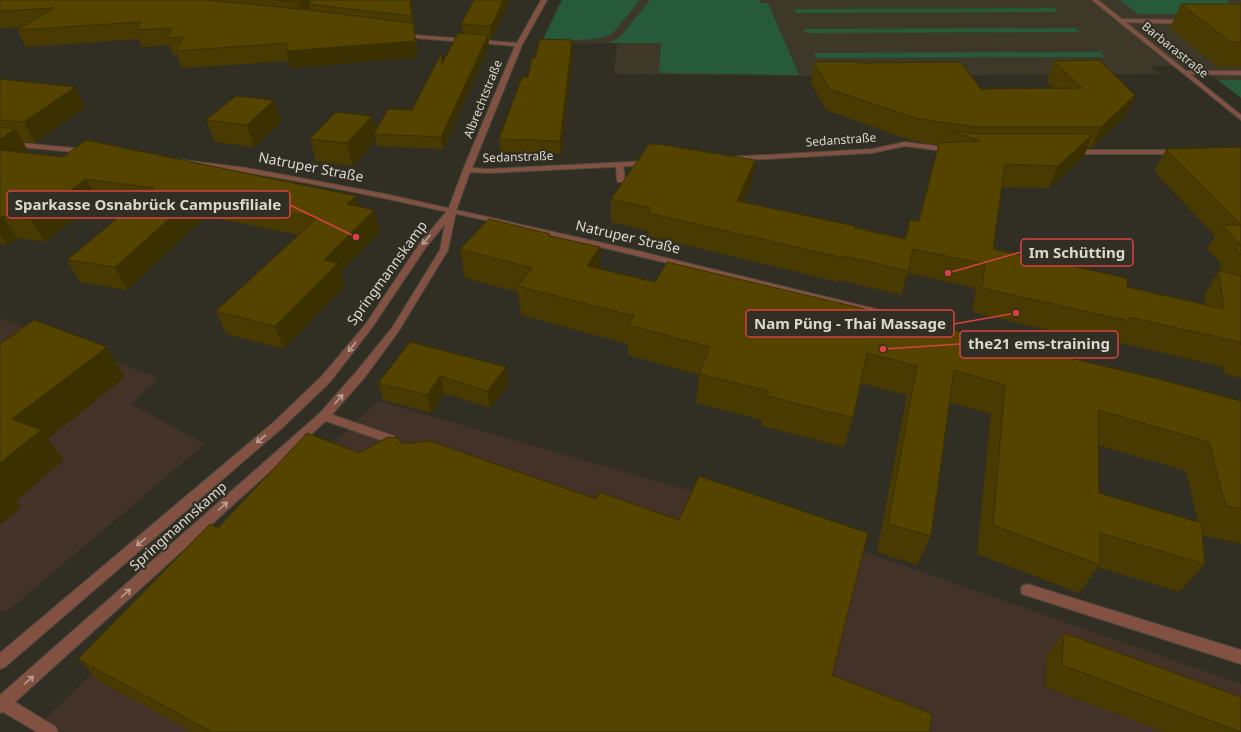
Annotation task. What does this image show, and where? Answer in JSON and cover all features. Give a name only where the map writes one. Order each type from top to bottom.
[{"type":"street","name":"Albrechtstraße","points":[[452,211],[467,170],[519,45],[544,0]]},
{"type":"street","name":"Barbarastraße","points":[[1095,0],[1241,118]]},
{"type":"street","points":[[1122,22],[1195,22]]},
{"type":"street","points":[[394,34],[519,45]]},
{"type":"street","points":[[1187,73],[1241,73]]},
{"type":"street","points":[[0,143],[88,152]]},
{"type":"street","name":"Sedanstraße","points":[[722,160],[872,151],[905,144],[956,150]]},
{"type":"street","points":[[1064,152],[1181,152]]},
{"type":"street","name":"Natruper Straße","points":[[167,160],[214,164],[322,182],[700,268],[944,328]]},
{"type":"street","name":"Sedanstraße","points":[[467,170],[488,171],[659,163]]},
{"type":"street","points":[[619,165],[621,180]]},
{"type":"street","name":"Springmannskamp","points":[[1,703],[324,416],[361,374],[395,330],[444,250],[452,211]]},
{"type":"street","name":"Springmannskamp","points":[[0,662],[278,425],[326,379],[368,327],[423,245],[452,211]]},
{"type":"street","points":[[324,416],[390,439]]},
{"type":"street","points":[[1027,590],[1241,657]]},
{"type":"street","points":[[1,703],[51,732]]},
{"type":"shaded area","points":[[562,0],[1241,0],[1241,98],[1201,66],[1150,66],[1160,74],[800,76],[614,74],[617,43],[542,44],[555,12]]},
{"type":"shaded area","points":[[0,318],[158,378],[131,404],[205,444],[10,609],[0,612]]},
{"type":"shaded area","points":[[378,401],[694,492],[1241,684],[1241,732],[31,732]]},
{"type":"green space","points":[[562,0],[640,0],[612,34],[586,40],[543,39]]},
{"type":"green space","points":[[650,0],[759,0],[760,3],[768,3],[799,75],[659,73],[661,43],[610,43],[620,37]]},
{"type":"green space","points":[[1120,0],[1226,0],[1241,11],[1241,14],[1138,14]]},
{"type":"green space","points":[[1054,8],[1058,12],[796,13],[795,9]]},
{"type":"green space","points":[[1075,28],[1080,32],[806,33],[804,29]]},
{"type":"green space","points":[[1100,52],[1105,57],[816,58],[814,53]]},
{"type":"green space","points":[[1218,80],[1241,80],[1241,98]]},
{"type":"building","points":[[0,0],[205,0],[300,9],[413,23],[415,41],[286,51],[287,43],[176,51],[183,37],[166,38],[172,28],[136,30],[141,22],[17,30],[54,8],[0,11]]},
{"type":"building","points":[[274,0],[302,0],[299,2]]},
{"type":"building","points":[[312,0],[410,0],[412,16],[308,4]]},
{"type":"building","points":[[474,0],[503,0],[495,19],[490,26],[461,24]]},
{"type":"building","points":[[1181,4],[1241,4],[1241,42],[1231,42]]},
{"type":"building","points":[[458,33],[488,35],[441,137],[374,134],[388,109],[412,110],[441,54],[442,64]]},
{"type":"building","points":[[540,39],[572,40],[560,141],[499,139],[522,77],[528,77],[532,58],[535,58]]},
{"type":"building","points":[[1099,60],[1135,95],[1101,127],[977,127],[918,119],[830,89],[814,62],[960,62],[981,89],[1082,88],[1054,61]]},
{"type":"building","points":[[0,79],[75,87],[24,122],[0,120]]},
{"type":"building","points":[[236,96],[274,100],[247,125],[206,120]]},
{"type":"building","points":[[336,112],[372,116],[347,143],[310,139]]},
{"type":"building","points":[[0,127],[15,129],[0,139]]},
{"type":"building","points":[[948,130],[977,134],[1093,134],[1058,166],[1005,164],[993,249],[1127,278],[1127,287],[1224,309],[1219,271],[1241,276],[1241,345],[1240,342],[1129,317],[1129,321],[982,288],[985,264],[913,249],[908,271],[844,256],[844,258],[648,213],[651,208],[611,199],[649,144],[658,144],[755,160],[737,201],[855,226],[854,228],[906,239],[910,220],[919,222],[939,143],[981,141]]},
{"type":"building","points":[[86,140],[356,196],[347,204],[374,210],[324,260],[338,263],[275,326],[216,311],[317,218],[197,194],[115,267],[67,260],[154,188],[86,179],[31,220],[3,216],[0,219],[0,150],[63,157]]},
{"type":"building","points":[[1241,147],[1241,225],[1166,149]]},
{"type":"building","points":[[489,219],[550,234],[549,236],[600,247],[587,266],[655,282],[667,262],[1158,379],[1241,401],[1241,509],[1226,506],[1209,442],[1098,410],[1099,493],[1201,523],[1205,564],[1100,533],[1100,565],[993,525],[1005,385],[954,370],[931,536],[888,524],[917,366],[867,353],[853,418],[767,396],[769,391],[699,374],[710,347],[628,325],[634,316],[518,286],[532,268],[460,249]]},
{"type":"building","points":[[1222,225],[1241,225],[1241,245]]},
{"type":"building","points":[[1234,246],[1241,246],[1241,255]]},
{"type":"building","points":[[34,320],[107,347],[12,419],[41,430],[0,463],[0,344]]},
{"type":"building","points":[[410,342],[506,367],[487,391],[440,376],[427,395],[378,383]]},
{"type":"building","points":[[307,433],[359,453],[388,437],[398,438],[402,444],[430,441],[596,499],[599,492],[679,520],[699,476],[868,533],[832,675],[932,714],[929,732],[212,732],[78,659],[210,524],[218,528]]},
{"type":"building","points":[[1064,633],[1241,697],[1241,732],[1062,665]]},
{"type":"place","name":"Sparkasse Osnabrück Campusfiliale","points":[[356,237]]},
{"type":"place","name":"Im Schütting","points":[[948,273]]},
{"type":"place","name":"Nam Püng - Thai Massage","points":[[1016,313]]},
{"type":"place","name":"the21 ems-training","points":[[883,349]]}]
